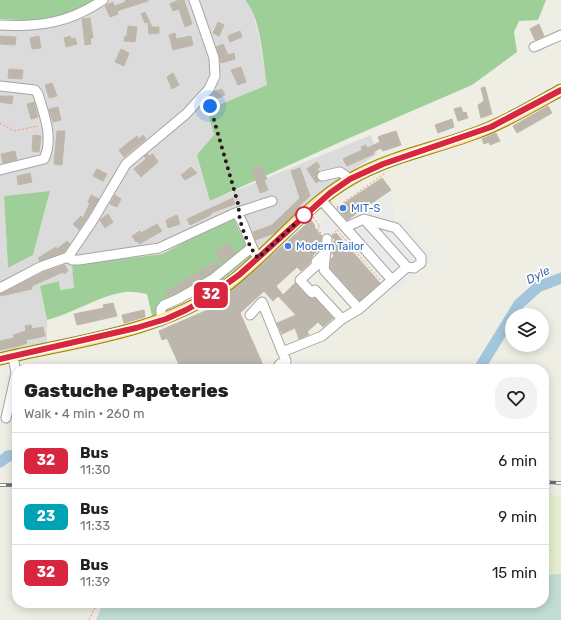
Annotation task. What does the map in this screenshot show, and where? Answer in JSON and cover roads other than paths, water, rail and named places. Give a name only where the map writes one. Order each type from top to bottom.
[{"type":"main road","points":[[0,359],[161,321],[204,300],[224,287],[308,212],[350,179],[387,162],[491,127],[561,90]]},
{"type":"street","points":[[0,26],[31,26],[49,24],[74,16],[103,0]]},
{"type":"street","points":[[0,288],[33,270],[68,257],[93,220],[126,164],[186,114],[206,94],[214,76],[214,58],[194,0]]},
{"type":"street","points":[[534,47],[561,35]]},
{"type":"street","points":[[0,86],[35,90],[38,94],[46,124],[46,154],[44,159],[0,170]]},
{"type":"street","points":[[322,176],[340,172],[350,179]]},
{"type":"street","points":[[68,257],[72,260],[79,260],[159,248],[225,217],[272,201]]},
{"type":"street","points":[[322,201],[389,283]]},
{"type":"street","points":[[238,213],[251,248],[258,258]]},
{"type":"street","points":[[342,227],[364,219],[396,228],[421,258],[421,263],[414,268],[407,267],[364,219]]},
{"type":"street","points":[[327,239],[324,270],[359,309]]},
{"type":"street","points":[[161,321],[161,309],[164,305],[178,299],[213,279],[251,248]]},
{"type":"street","points":[[326,252],[316,262],[318,264],[300,280],[312,293],[316,290],[342,319]]},
{"type":"street","points":[[282,352],[322,336],[342,319],[359,309],[407,267]]},
{"type":"street","points":[[250,315],[262,302],[286,361],[280,364]]},
{"type":"street","points":[[13,356],[14,364]]},
{"type":"street","points":[[6,418],[12,391]]},
{"type":"waterway","name":"Dyle","points":[[482,364],[519,304],[538,287],[561,278]]},
{"type":"waterway","name":"Dyle","points":[[0,462],[8,456],[12,456]]},
{"type":"railway","points":[[549,482],[561,483]]},
{"type":"railway","points":[[0,485],[12,485]]},
{"type":"place","name":"MIT-S","points":[[343,208]]},
{"type":"place","name":"Modern Tailor","points":[[288,246]]}]
